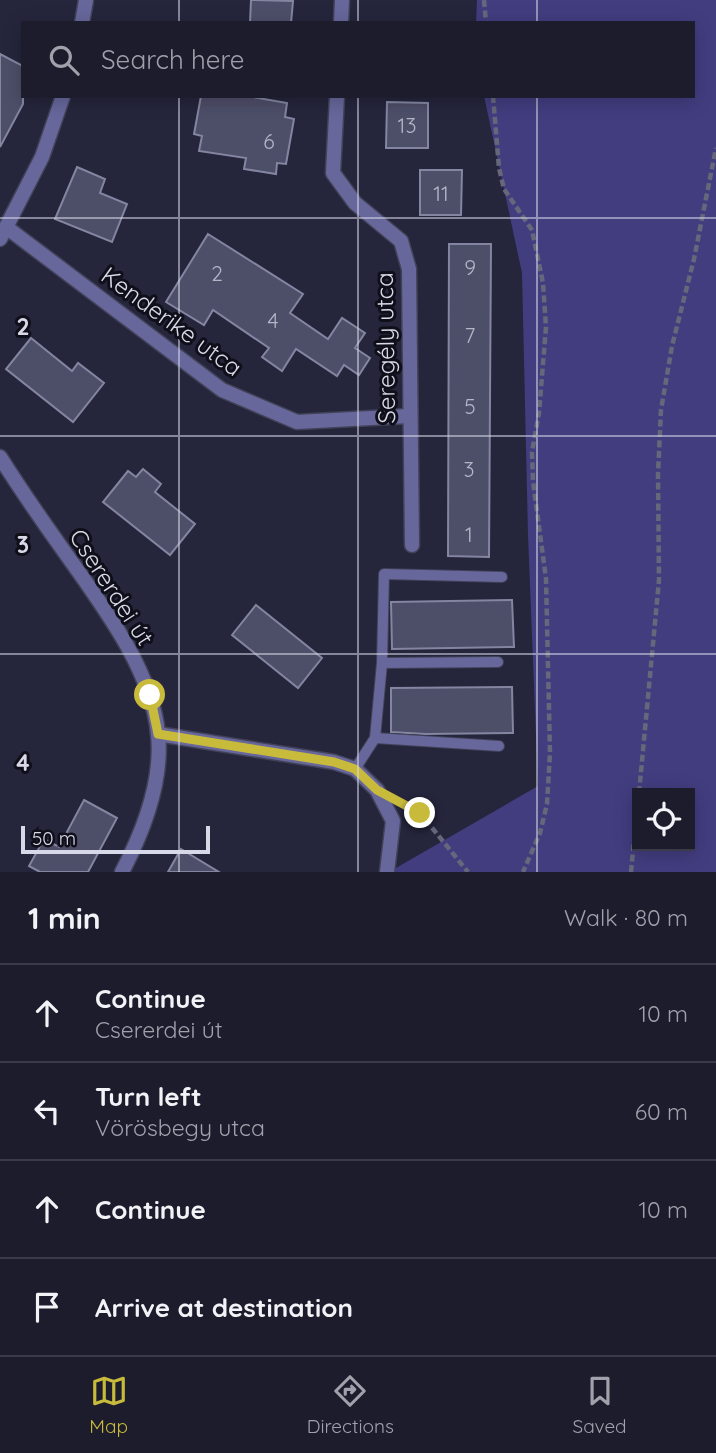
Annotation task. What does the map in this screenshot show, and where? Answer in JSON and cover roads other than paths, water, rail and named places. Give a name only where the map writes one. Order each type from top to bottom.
[{"type":"street","points":[[82,21],[86,0]]},
{"type":"street","points":[[341,21],[342,0]]},
{"type":"street","points":[[3,233],[42,158],[62,98]]},
{"type":"street","name":"Seregély utca","points":[[337,98],[332,173],[355,203],[401,242],[409,270],[412,545]]},
{"type":"street","name":"Kenderike utca","points":[[3,233],[222,390],[297,422],[410,416]]},
{"type":"street","name":"Csererdei út","points":[[0,457],[108,614],[150,695],[158,734],[157,768],[148,811],[122,872]]},
{"type":"street","points":[[158,734],[334,762],[355,769],[377,790],[393,821],[387,872]]},
{"type":"lane","points":[[355,769],[375,738],[382,663],[384,574],[502,577]]},
{"type":"lane","points":[[382,663],[498,662]]},
{"type":"lane","points":[[375,738],[499,746]]}]
